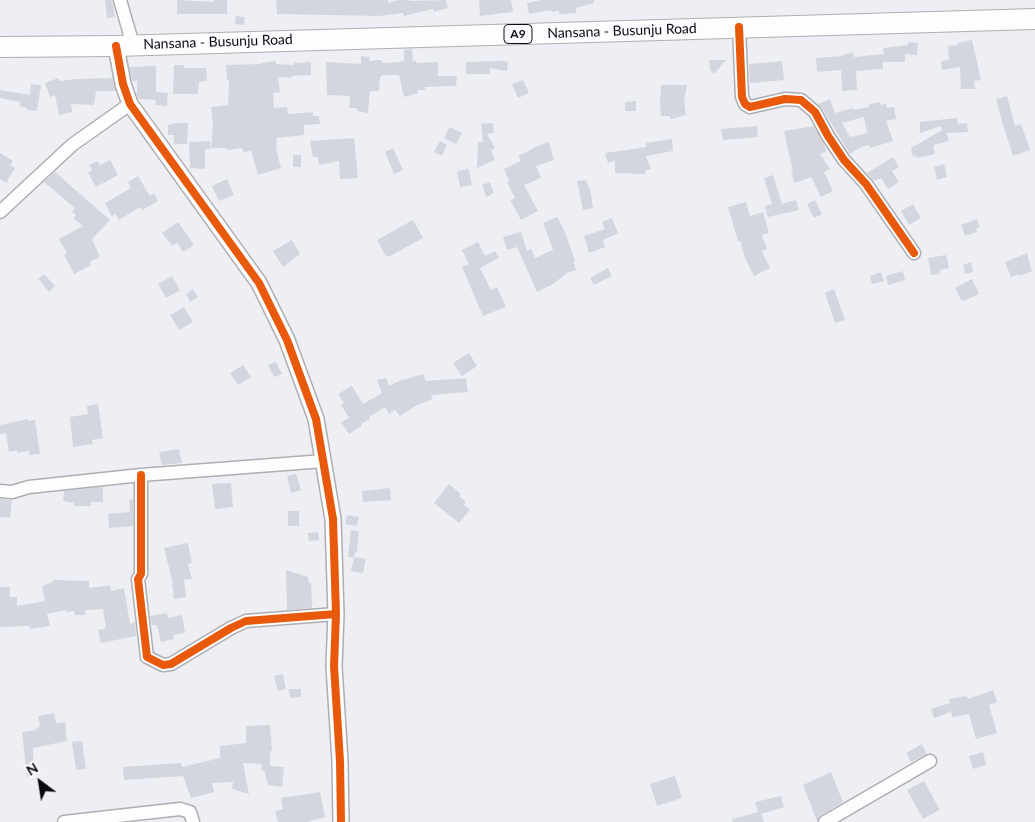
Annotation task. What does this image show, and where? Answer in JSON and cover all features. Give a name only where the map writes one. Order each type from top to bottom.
[{"type":"main road","name":"Nansana - Busunju Road","points":[[0,47],[1035,19]]},
{"type":"street","points":[[120,0],[124,45],[123,84],[130,104],[259,283],[279,320],[304,382],[316,419],[333,519],[336,614],[334,666],[340,761],[340,822]]},
{"type":"street","points":[[739,27],[742,97],[745,104],[750,107],[785,99],[801,100],[815,112],[844,160],[866,184],[914,253]]},
{"type":"street","points":[[0,212],[72,145],[130,104]]},
{"type":"street","points":[[0,491],[12,492],[29,487],[324,461]]},
{"type":"street","points":[[141,476],[141,574],[138,580],[147,657],[163,665],[170,664],[246,621],[336,614]]},
{"type":"street","points":[[825,822],[930,761]]},
{"type":"street","points":[[64,822],[180,809],[190,812],[193,822]]},
{"type":"building","points":[[105,0],[112,0],[115,17],[107,18]]},
{"type":"building","points":[[177,0],[214,2],[214,0],[227,0],[227,14],[177,14]]},
{"type":"building","points":[[276,0],[388,0],[388,3],[399,0],[446,0],[448,8],[434,12],[433,9],[404,16],[403,13],[379,16],[277,14]]},
{"type":"building","points":[[479,0],[511,0],[513,12],[480,16]]},
{"type":"building","points":[[541,0],[594,0],[594,3],[576,8],[576,13],[559,14],[559,11],[552,12],[551,10],[529,14],[527,3]]},
{"type":"building","points":[[236,16],[245,17],[244,25],[235,24]]},
{"type":"building","points":[[972,40],[981,80],[974,81],[975,89],[961,89],[960,67],[942,70],[941,61],[949,60],[948,46]]},
{"type":"building","points":[[908,42],[918,43],[917,55],[905,54],[905,62],[883,62],[883,69],[856,71],[857,90],[842,91],[841,70],[817,72],[816,58],[841,56],[853,52],[854,57],[884,54],[883,48],[908,45]]},
{"type":"building","points":[[412,49],[413,61],[416,61],[416,63],[438,62],[438,76],[457,76],[456,86],[425,87],[425,90],[417,90],[418,93],[404,97],[399,75],[382,75],[380,77],[379,91],[370,91],[368,113],[357,111],[357,108],[349,108],[350,96],[327,95],[326,62],[361,64],[361,56],[370,57],[369,61],[381,60],[382,63],[401,62],[404,61],[404,50]]},
{"type":"building","points":[[709,60],[726,60],[714,74],[710,70]]},
{"type":"building","points":[[276,61],[276,64],[294,65],[294,63],[311,62],[311,75],[292,76],[291,78],[278,77],[280,92],[273,93],[274,108],[287,107],[288,114],[313,112],[313,116],[319,116],[320,124],[304,125],[304,135],[277,138],[276,149],[281,168],[258,175],[251,150],[244,153],[242,148],[227,150],[227,148],[211,148],[213,126],[211,107],[228,105],[229,80],[227,80],[226,65],[261,64]]},
{"type":"building","points":[[782,61],[784,80],[750,83],[749,64]]},
{"type":"building","points":[[466,62],[508,62],[507,71],[490,68],[490,74],[466,74]]},
{"type":"building","points":[[174,65],[184,65],[184,68],[206,68],[207,81],[199,82],[198,94],[173,94]]},
{"type":"building","points":[[156,66],[156,92],[168,93],[167,106],[155,105],[156,100],[138,99],[137,81],[132,81],[129,67]]},
{"type":"building","points":[[58,78],[60,81],[112,78],[116,91],[96,91],[94,105],[71,104],[72,112],[59,115],[55,95],[50,97],[45,83]]},
{"type":"building","points":[[523,80],[529,93],[518,98],[512,84]]},
{"type":"building","points":[[31,84],[41,85],[37,111],[27,110],[27,108],[19,106],[20,102],[0,98],[0,90],[30,95]]},
{"type":"building","points":[[661,85],[687,85],[684,101],[686,115],[671,119],[670,116],[661,116]]},
{"type":"building","points":[[1007,96],[1015,126],[1021,124],[1030,150],[1013,156],[996,99]]},
{"type":"building","points":[[830,99],[835,113],[853,108],[853,110],[869,107],[869,104],[880,102],[880,105],[886,104],[887,108],[894,107],[896,119],[886,121],[893,141],[870,148],[869,145],[861,147],[850,154],[818,104]],"holes":[[[864,117],[867,133],[850,137],[842,123]]]},
{"type":"building","points":[[636,101],[636,111],[625,111],[625,102]]},
{"type":"building","points":[[957,118],[958,124],[967,123],[968,132],[947,133],[949,141],[933,145],[935,154],[917,158],[916,156],[913,157],[911,148],[942,130],[941,126],[920,133],[920,122]]},
{"type":"building","points":[[481,121],[482,124],[493,123],[494,133],[487,134],[495,148],[491,150],[495,160],[477,168],[478,142],[483,142]]},
{"type":"building","points":[[188,123],[187,144],[174,144],[174,135],[168,135],[168,125]]},
{"type":"building","points":[[757,126],[758,137],[723,140],[721,129]]},
{"type":"building","points":[[814,126],[824,144],[826,152],[820,154],[830,169],[824,172],[833,191],[821,197],[811,177],[795,183],[791,173],[793,172],[784,131]]},
{"type":"building","points":[[450,127],[462,133],[456,144],[444,138]]},
{"type":"building","points":[[354,138],[358,178],[340,179],[339,161],[319,165],[318,157],[313,157],[310,141]]},
{"type":"building","points":[[672,139],[673,151],[646,156],[651,169],[645,171],[645,174],[615,173],[615,161],[608,163],[605,153],[646,147],[646,143]]},
{"type":"building","points":[[210,141],[210,149],[205,149],[205,169],[190,168],[189,142]]},
{"type":"building","points":[[440,141],[447,145],[442,156],[434,152]]},
{"type":"building","points":[[549,142],[554,160],[536,166],[541,178],[524,185],[538,211],[521,220],[510,200],[515,198],[507,182],[509,181],[504,169],[521,161],[518,156],[534,147]]},
{"type":"building","points":[[393,148],[403,170],[394,174],[385,152]]},
{"type":"building","points":[[0,153],[13,161],[10,165],[15,168],[6,183],[0,179]]},
{"type":"building","points":[[293,155],[301,155],[301,167],[293,167]]},
{"type":"building","points":[[893,157],[899,167],[892,171],[899,182],[888,189],[881,178],[874,181],[867,173]]},
{"type":"building","points":[[110,160],[118,175],[96,187],[88,172],[92,170],[89,165],[98,161],[100,165]]},
{"type":"building","points":[[944,164],[947,177],[937,180],[934,167]]},
{"type":"building","points":[[469,169],[472,185],[460,187],[457,171]]},
{"type":"building","points":[[55,172],[110,220],[92,239],[100,257],[90,262],[91,265],[74,274],[64,255],[67,253],[59,239],[83,226],[73,218],[76,215],[72,212],[75,208],[44,182]]},
{"type":"building","points":[[773,175],[782,204],[796,200],[799,210],[768,217],[765,206],[772,204],[764,178]]},
{"type":"building","points":[[138,176],[150,196],[154,193],[158,201],[142,210],[140,207],[119,220],[115,214],[112,217],[105,203],[131,188],[128,182]]},
{"type":"building","points":[[227,179],[234,195],[219,201],[212,186]]},
{"type":"building","points":[[586,180],[591,193],[593,208],[583,210],[577,181]]},
{"type":"building","points":[[490,182],[494,193],[486,197],[482,185]]},
{"type":"building","points":[[815,200],[822,214],[814,218],[807,204]]},
{"type":"building","points":[[746,202],[750,216],[763,212],[769,233],[762,235],[767,249],[762,251],[770,268],[754,276],[745,258],[740,241],[738,241],[728,207]]},
{"type":"building","points":[[913,204],[921,218],[909,225],[901,211]]},
{"type":"building","points":[[557,217],[565,232],[575,261],[573,261],[576,270],[567,273],[553,284],[537,292],[517,247],[507,250],[503,237],[521,232],[527,251],[531,249],[535,258],[553,250],[543,223]]},
{"type":"building","points":[[612,218],[618,233],[603,240],[605,247],[589,253],[584,236],[605,229],[602,222]]},
{"type":"building","points":[[977,219],[980,227],[976,229],[977,232],[965,236],[961,225]]},
{"type":"building","points":[[413,220],[423,238],[390,256],[386,256],[377,240]]},
{"type":"building","points":[[178,222],[194,245],[183,252],[177,243],[172,246],[162,233]]},
{"type":"building","points":[[292,240],[300,254],[283,267],[273,251]]},
{"type":"building","points":[[478,242],[485,256],[495,251],[499,258],[480,268],[491,290],[497,287],[506,307],[483,316],[462,267],[469,264],[462,250]]},
{"type":"building","points":[[1027,253],[1032,271],[1020,276],[1019,274],[1011,277],[1005,262]]},
{"type":"building","points":[[946,255],[949,268],[939,270],[940,274],[931,275],[928,258]]},
{"type":"building","points":[[971,262],[973,272],[965,274],[963,265]]},
{"type":"building","points":[[608,268],[612,276],[594,285],[590,278]]},
{"type":"building","points":[[903,271],[905,280],[888,285],[886,276]]},
{"type":"building","points":[[881,272],[884,281],[872,284],[870,276]]},
{"type":"building","points":[[44,274],[55,286],[49,292],[38,279]]},
{"type":"building","points":[[172,276],[180,290],[166,298],[158,284]]},
{"type":"building","points":[[972,279],[979,294],[964,301],[963,299],[961,300],[955,288]]},
{"type":"building","points":[[193,289],[198,297],[190,302],[186,294]]},
{"type":"building","points":[[834,289],[845,320],[835,323],[825,293]]},
{"type":"building","points":[[184,307],[193,322],[179,330],[170,315]]},
{"type":"building","points":[[469,353],[477,366],[462,376],[453,363]]},
{"type":"building","points":[[276,362],[282,374],[274,377],[268,365]]},
{"type":"building","points":[[243,365],[251,377],[238,385],[230,373]]},
{"type":"building","points":[[423,374],[426,381],[466,378],[468,392],[431,395],[433,399],[417,405],[400,416],[395,410],[389,414],[385,407],[369,417],[370,419],[361,424],[362,426],[349,434],[341,422],[349,418],[341,405],[344,403],[338,394],[352,386],[363,404],[382,393],[377,380],[386,378],[389,386]]},
{"type":"building","points":[[98,404],[103,438],[92,440],[93,444],[73,447],[70,417],[88,414],[87,406]]},
{"type":"building","points":[[28,419],[28,421],[35,420],[40,454],[29,455],[29,451],[17,453],[17,450],[9,452],[6,433],[0,434],[0,425]]},
{"type":"building","points":[[179,449],[182,463],[162,465],[159,452]]},
{"type":"building","points":[[296,474],[301,490],[291,493],[287,476]]},
{"type":"building","points":[[231,483],[233,507],[215,509],[212,484]]},
{"type":"building","points":[[449,484],[461,494],[459,496],[466,502],[464,505],[470,510],[459,523],[434,503]]},
{"type":"building","points":[[103,487],[103,502],[91,502],[91,506],[74,506],[74,503],[63,501],[64,491]]},
{"type":"building","points":[[390,488],[391,500],[363,502],[362,491]]},
{"type":"building","points":[[0,499],[12,500],[10,518],[0,517]]},
{"type":"building","points":[[133,499],[133,526],[109,528],[108,514],[130,512],[129,500]]},
{"type":"building","points":[[288,511],[299,511],[299,526],[288,526]]},
{"type":"building","points":[[347,515],[359,517],[357,526],[345,524]]},
{"type":"building","points":[[351,530],[359,531],[357,552],[355,552],[354,557],[348,557]]},
{"type":"building","points":[[318,532],[319,540],[309,541],[308,533]]},
{"type":"building","points":[[188,543],[192,563],[188,564],[192,579],[184,580],[186,597],[174,599],[173,584],[164,548]]},
{"type":"building","points":[[354,557],[366,559],[363,573],[351,571]]},
{"type":"building","points":[[286,570],[308,577],[309,583],[311,583],[312,608],[287,610]]},
{"type":"building","points":[[53,580],[89,581],[89,588],[110,585],[111,591],[124,588],[130,624],[135,622],[136,636],[101,643],[98,630],[106,628],[103,609],[85,610],[86,615],[75,615],[74,611],[66,612],[66,610],[47,614],[50,626],[30,629],[30,626],[0,627],[0,587],[10,587],[10,597],[17,597],[17,606],[45,601],[42,586],[53,582]]},
{"type":"building","points":[[167,613],[168,618],[182,615],[185,633],[173,635],[174,639],[161,642],[157,625],[152,625],[150,616]]},
{"type":"building","points":[[283,674],[286,689],[278,691],[274,676]]},
{"type":"building","points":[[289,689],[301,689],[301,697],[290,698]]},
{"type":"building","points":[[993,690],[997,702],[989,705],[997,733],[976,739],[969,714],[952,717],[951,712],[934,718],[931,709],[950,703],[949,699],[967,696],[968,699]]},
{"type":"building","points":[[54,713],[56,723],[65,722],[67,741],[33,748],[34,775],[27,777],[22,732],[36,730],[36,728],[40,727],[38,716]]},
{"type":"building","points":[[270,725],[272,751],[270,751],[270,766],[284,767],[282,787],[268,785],[264,770],[261,771],[262,764],[243,763],[249,794],[232,789],[233,782],[212,783],[214,792],[191,798],[183,776],[124,780],[123,767],[181,763],[182,767],[220,758],[220,746],[246,743],[246,726]]},
{"type":"building","points":[[82,741],[86,769],[76,770],[72,742]]},
{"type":"building","points":[[922,744],[927,754],[911,762],[906,753]]},
{"type":"building","points":[[983,752],[986,765],[973,769],[969,756]]},
{"type":"building","points":[[831,772],[843,802],[821,815],[817,821],[803,785]]},
{"type":"building","points":[[675,776],[682,798],[657,806],[650,784]]},
{"type":"building","points":[[924,781],[940,810],[923,819],[907,790]]},
{"type":"building","points":[[320,792],[325,817],[307,822],[278,822],[275,811],[283,809],[281,798]]},
{"type":"building","points":[[781,796],[784,807],[761,814],[764,822],[733,822],[732,819],[758,812],[755,802]]},
{"type":"cycle path","points":[[739,27],[742,97],[745,104],[750,107],[785,99],[801,100],[815,112],[844,160],[866,184],[914,253]]},
{"type":"cycle path","points":[[116,46],[123,84],[130,104],[259,283],[287,340],[316,419],[333,519],[336,614],[334,666],[340,761],[341,822]]},
{"type":"cycle path","points":[[141,475],[141,574],[138,579],[147,657],[163,665],[171,664],[246,621],[336,614]]}]
